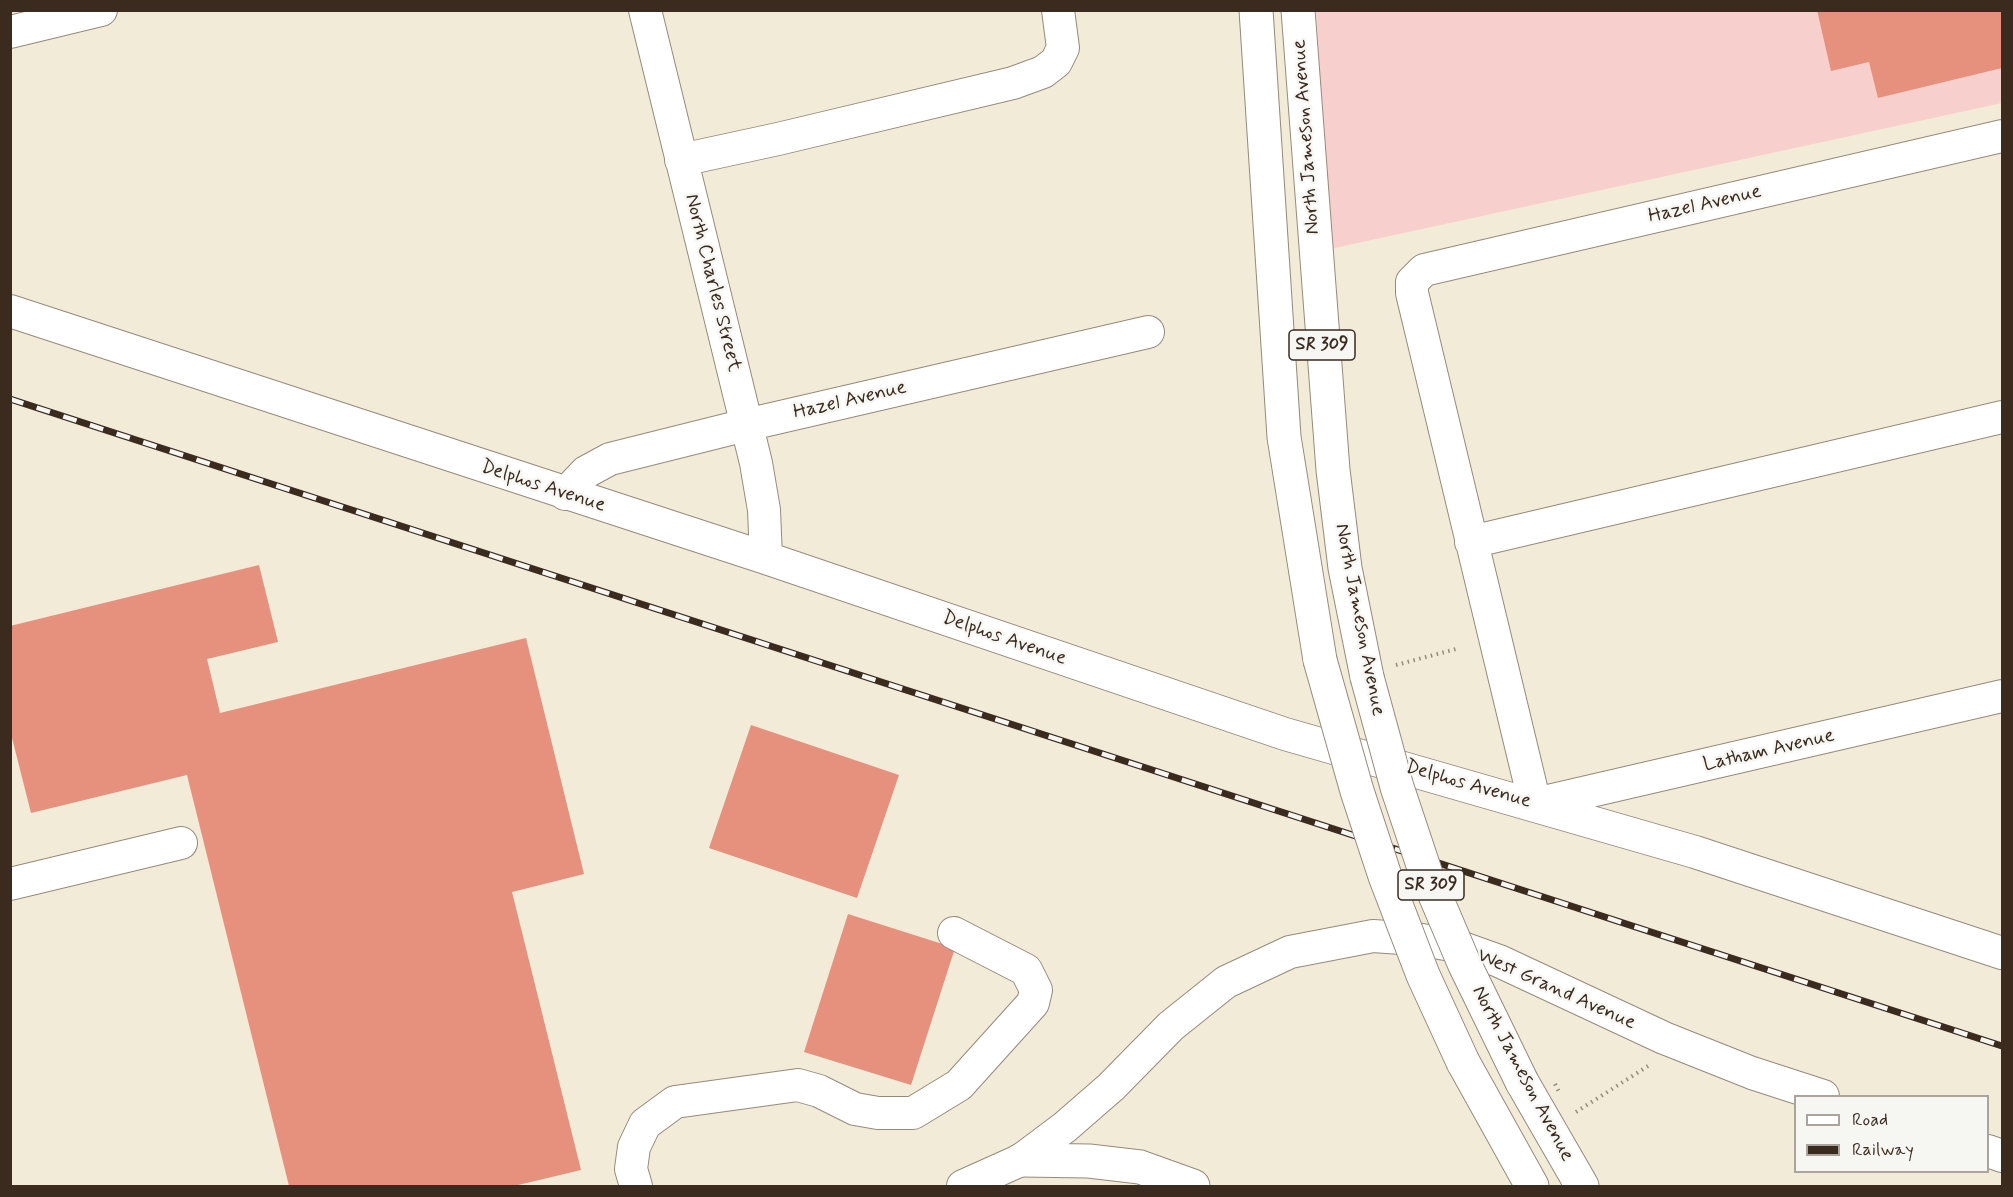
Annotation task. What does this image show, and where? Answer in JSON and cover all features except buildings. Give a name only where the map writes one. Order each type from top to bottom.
[{"type":"main road","name":"North Jameson Avenue","points":[[1256,10],[1284,437],[1320,660],[1357,791],[1385,876],[1423,975],[1462,1062],[1532,1186]]},
{"type":"main road","name":"North Jameson Avenue","points":[[1298,10],[1333,470],[1345,568],[1382,676],[1397,787],[1426,874],[1464,963],[1522,1082],[1582,1186]]},
{"type":"main road","points":[[1021,1160],[1089,1161],[1140,1167],[1193,1186]]},
{"type":"street","points":[[10,32],[101,10]]},
{"type":"street","name":"North Charles Street","points":[[645,10],[746,425],[764,510],[766,558]]},
{"type":"street","points":[[681,159],[789,137],[1013,83],[1043,72],[1056,62],[1063,48],[1058,10]]},
{"type":"street","name":"Hazel Avenue","points":[[1471,542],[1412,293],[1412,282],[1424,270],[2002,136]]},
{"type":"street","name":"Delphos Avenue","points":[[10,311],[766,558],[1285,734],[1535,804],[1695,852],[2002,952]]},
{"type":"street","name":"Hazel Avenue","points":[[565,494],[586,472],[610,459],[746,425],[1148,332]]},
{"type":"street","points":[[1535,804],[1471,542],[2002,417]]},
{"type":"street","name":"Latham Avenue","points":[[1535,804],[2002,696]]},
{"type":"street","points":[[10,884],[181,843]]},
{"type":"street","points":[[636,1186],[631,1168],[634,1147],[645,1125],[675,1102],[798,1085],[819,1091],[855,1109],[878,1113],[913,1113],[959,1085],[1033,1003],[1036,990],[1026,970],[954,933]]},
{"type":"street","name":"West Grand Avenue","points":[[973,1185],[1021,1160],[1065,1127],[1111,1087],[1171,1026],[1226,982],[1290,952],[1373,936],[1416,939],[1457,946],[1499,961],[1664,1038],[1752,1073],[1819,1095]]},
{"type":"path","points":[[1382,676],[1395,665],[1456,649]]},
{"type":"path","points":[[1575,1113],[1638,1071]]},
{"type":"shaded area","points":[[1316,11],[2002,11],[2002,103],[1330,249]]},
{"type":"railway","points":[[10,399],[2002,1046]]}]
